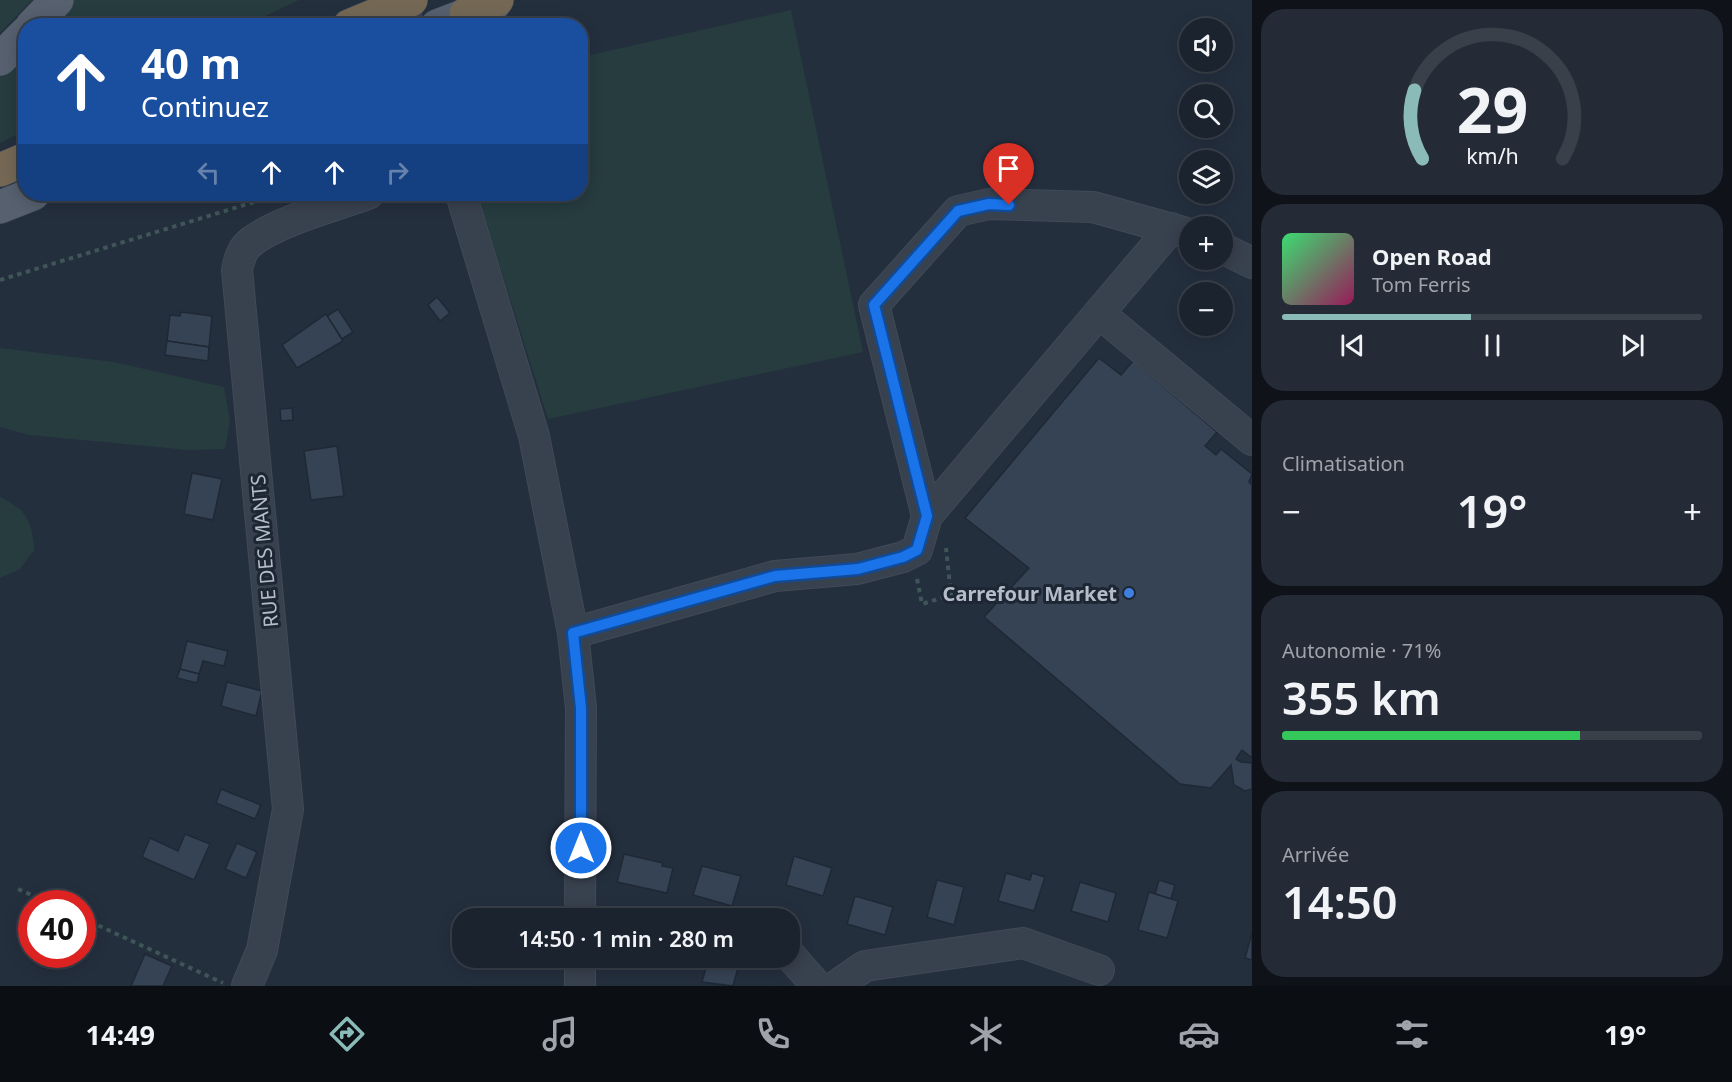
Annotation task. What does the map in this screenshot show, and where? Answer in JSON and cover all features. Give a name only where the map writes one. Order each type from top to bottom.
[{"type":"highway","points":[[368,18],[411,0]]},
{"type":"highway","points":[[456,18],[496,0]]},
{"type":"highway","points":[[0,170],[18,162]]},
{"type":"main road","points":[[40,18],[57,0]]},
{"type":"main road","points":[[457,18],[507,0]]},
{"type":"main road","points":[[0,59],[18,41]]},
{"type":"main road","points":[[0,207],[18,200]]},
{"type":"street","name":"RUE DES MANTS","points":[[247,986],[262,950],[288,809],[237,270],[240,255],[251,242],[275,229],[349,201]]},
{"type":"street","points":[[462,201],[534,436],[573,633],[581,708],[580,908]]},
{"type":"street","points":[[927,516],[874,305],[958,211],[989,204],[1093,207],[1179,231]]},
{"type":"street","points":[[573,633],[775,576],[858,569],[903,557],[917,550],[927,516],[1099,313],[1179,232]]},
{"type":"street","points":[[1099,313],[1252,440]]},
{"type":"street","points":[[836,986],[865,966],[1023,943],[1099,970]]},
{"type":"street","points":[[800,967],[817,986]]},
{"type":"street","points":[[580,968],[580,986]]},
{"type":"path","points":[[0,280],[257,201]]},
{"type":"path","points":[[96,924],[229,986]]},
{"type":"green space","points":[[32,0],[0,33],[0,1]]},
{"type":"green space","points":[[74,0],[299,0],[261,18],[57,18]]},
{"type":"green space","points":[[791,10],[863,352],[548,419],[479,201],[588,201],[588,55]]},
{"type":"green space","points":[[18,56],[18,134],[0,143],[0,75]]},
{"type":"green space","points":[[0,348],[114,362],[224,387],[230,421],[225,449],[189,450],[29,435],[0,427]]},
{"type":"green space","points":[[0,497],[16,507],[26,517],[32,531],[34,550],[20,569],[0,578]]},
{"type":"building","points":[[437,297],[450,313],[440,321],[428,305]]},
{"type":"building","points":[[338,309],[353,332],[342,339],[327,316]]},
{"type":"building","points":[[181,312],[212,316],[209,347],[167,341],[170,315],[180,316]]},
{"type":"building","points":[[326,314],[343,341],[297,368],[282,345]]},
{"type":"building","points":[[167,341],[209,347],[208,361],[165,355]]},
{"type":"building","name":"Carrefour Market","points":[[1099,358],[1121,375],[1133,361],[1217,432],[1205,446],[1216,455],[1221,449],[1252,474],[1249,482],[1252,485],[1252,758],[1242,750],[1236,759],[1252,763],[1252,789],[1245,791],[1234,785],[1231,765],[1211,788],[1180,784],[984,617],[1029,568],[965,518]]},
{"type":"building","points":[[292,408],[293,420],[281,421],[280,409]]},
{"type":"building","points":[[337,446],[344,496],[311,500],[304,451]]},
{"type":"building","points":[[192,473],[222,479],[213,520],[184,514]]},
{"type":"building","points":[[187,641],[228,651],[224,666],[203,661],[199,674],[180,669]]},
{"type":"building","points":[[180,669],[199,674],[197,683],[177,678]]},
{"type":"building","points":[[227,682],[262,691],[256,716],[221,706]]},
{"type":"building","points":[[221,789],[261,805],[255,819],[216,803]]},
{"type":"building","points":[[185,834],[210,844],[194,880],[142,857],[150,838],[178,851]]},
{"type":"building","points":[[237,843],[257,852],[246,878],[225,869]]},
{"type":"building","points":[[624,854],[663,863],[662,866],[673,868],[667,893],[617,882]]},
{"type":"building","points":[[794,856],[832,868],[823,896],[786,885]]},
{"type":"building","points":[[702,866],[741,876],[732,906],[693,895]]},
{"type":"building","points":[[1006,873],[1030,880],[1032,873],[1045,877],[1034,911],[998,901]]},
{"type":"building","points":[[937,880],[964,887],[954,925],[927,917]]},
{"type":"building","points":[[1159,880],[1175,885],[1171,899],[1155,894]]},
{"type":"building","points":[[1080,882],[1116,893],[1108,922],[1071,911]]},
{"type":"building","points":[[1149,892],[1178,901],[1167,938],[1138,930]]},
{"type":"building","points":[[855,896],[893,907],[885,935],[847,924]]},
{"type":"building","points":[[1252,933],[1252,960],[1245,958]]},
{"type":"building","points":[[145,954],[172,966],[163,986],[131,986]]},
{"type":"building","points":[[706,968],[738,968],[733,986],[702,982]]},
{"type":"tunnel","points":[[402,0],[408,18]]},
{"type":"place","name":"Carrefour Market","points":[[1129,593]]},
{"type":"route","points":[[581,848],[581,708],[573,633],[775,576],[858,569],[903,557],[917,550],[927,516],[874,305],[958,211],[989,204],[1009,205]]}]
